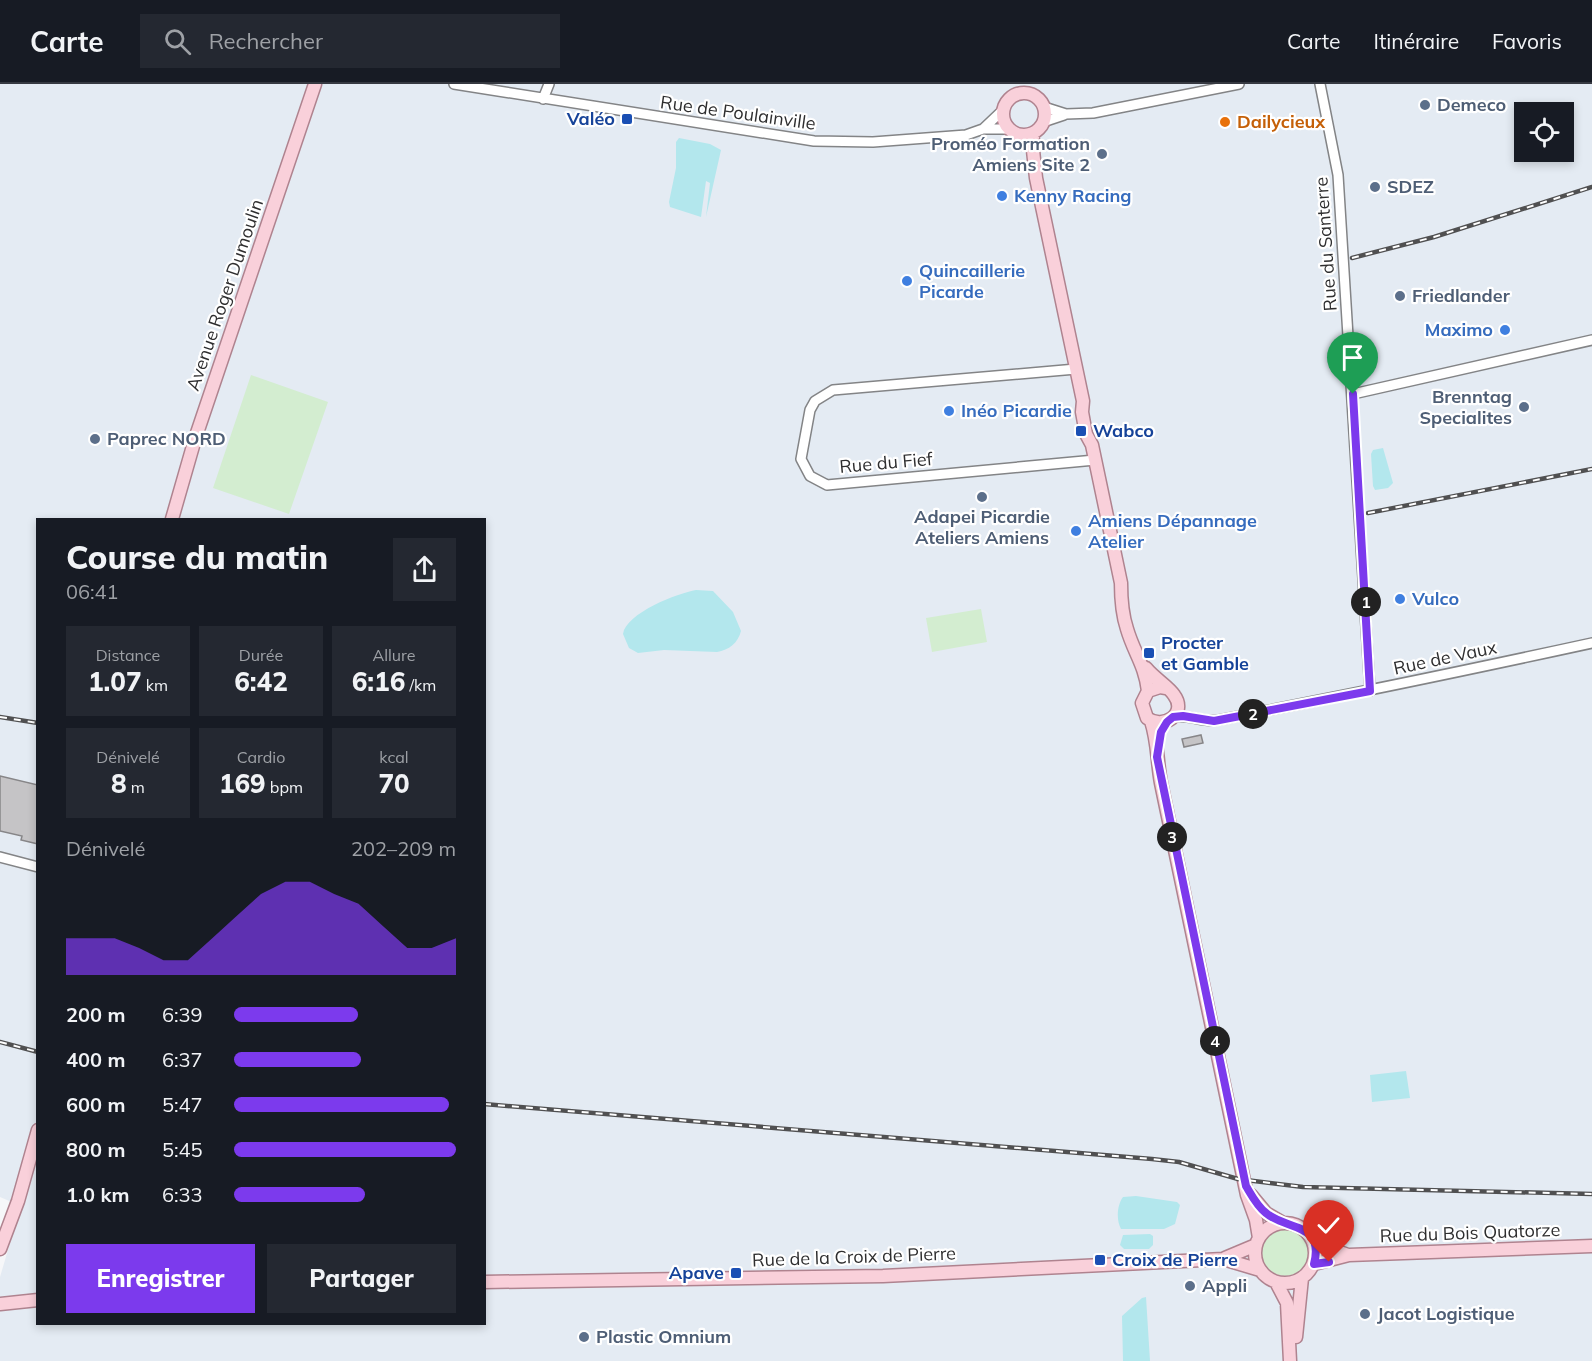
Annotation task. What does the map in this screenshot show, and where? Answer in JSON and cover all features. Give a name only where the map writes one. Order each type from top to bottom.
[{"type":"main road","name":"Avenue Roger Dumoulin","points":[[172,518],[197,433],[315,84]]},
{"type":"main road","points":[[1009,84],[1003,117],[1036,178]]},
{"type":"main road","points":[[1019,84],[1044,107],[1043,122],[1034,133],[1032,141],[1036,178],[1083,400],[1089,411],[1093,434],[1092,445],[1121,583],[1129,602],[1137,649],[1144,665],[1148,691]]},
{"type":"main road","points":[[1006,105],[1022,94],[1029,94]]},
{"type":"main road","points":[[1013,132],[1034,133]]},
{"type":"main road","points":[[1144,665],[1174,694],[1178,703],[1158,742]]},
{"type":"main road","points":[[1166,688],[1160,687],[1148,691],[1143,698],[1142,707],[1151,721],[1158,742],[1158,766],[1246,1186],[1257,1242],[1255,1253],[1260,1270],[1276,1282],[1287,1303],[1290,1358]]},
{"type":"main road","points":[[1151,721],[1170,719]]},
{"type":"main road","points":[[0,1249],[18,1201],[36,1137]]},
{"type":"main road","points":[[1246,1186],[1266,1213],[1283,1223],[1302,1228],[1314,1243],[1316,1254],[1314,1264],[1302,1278],[1290,1283],[1276,1282]]},
{"type":"main road","points":[[1257,1242],[1266,1229],[1283,1223]]},
{"type":"main road","name":"Rue de la Croix de Pierre","points":[[1223,1259],[1257,1242]]},
{"type":"main road","name":"Rue du Bois Quatorze","points":[[1314,1243],[1349,1255]]},
{"type":"main road","name":"Rue du Bois Quatorze","points":[[1314,1264],[1349,1255],[1592,1246]]},
{"type":"main road","name":"Rue de la Croix de Pierre","points":[[486,1282],[883,1276],[1223,1259],[1260,1270]]},
{"type":"main road","points":[[1290,1358],[1296,1336],[1302,1278]]},
{"type":"main road","points":[[3,1301],[36,1300]]},
{"type":"street","name":"Rue de Poulainville","points":[[454,84],[814,141],[873,142],[966,135],[983,129],[1013,132]]},
{"type":"street","points":[[543,99],[549,84]]},
{"type":"street","points":[[1043,122],[1066,114],[1093,113],[1239,84]]},
{"type":"street","name":"Rue du Santerre","points":[[1320,84],[1338,175],[1370,691]]},
{"type":"street","name":"Rue de Poulainville","points":[[983,129],[1006,105]]},
{"type":"street","points":[[1044,107],[1066,114]]},
{"type":"street","points":[[1353,394],[1592,340]]},
{"type":"street","name":"Rue du Fief","points":[[1076,369],[833,390],[815,400],[810,410],[801,459],[810,476],[827,485],[1095,460]]},
{"type":"street","name":"Rue de Vaux","points":[[1170,719],[1198,717],[1214,721],[1592,644]]},
{"type":"street","points":[[1178,703],[1198,717]]},
{"type":"street","points":[[0,857],[36,866]]},
{"type":"shaded area","points":[[0,84],[1592,84],[1592,1361],[0,1361],[0,1277],[21,1206],[0,1197]]},
{"type":"green space","points":[[251,375],[328,402],[289,514],[213,488]]},
{"type":"green space","points":[[981,609],[987,642],[932,652],[926,618]]},
{"type":"green space","points":[[1285,1228],[1302,1235],[1309,1252],[1302,1269],[1285,1276],[1268,1269],[1261,1252],[1268,1235]]},
{"type":"water","points":[[679,138],[710,144],[721,150],[706,217],[710,183],[706,181],[701,217],[670,207],[676,168],[676,142]]},
{"type":"water","points":[[1383,448],[1393,483],[1388,488],[1375,490],[1371,454],[1373,450]]},
{"type":"water","points":[[696,590],[713,591],[733,612],[741,631],[738,639],[732,645],[717,652],[664,650],[638,653],[629,648],[623,634],[626,626],[633,619],[654,605]]},
{"type":"water","points":[[1406,1071],[1410,1098],[1372,1102],[1370,1075]]},
{"type":"water","points":[[1136,1196],[1177,1202],[1180,1205],[1175,1224],[1164,1229],[1121,1229],[1118,1208],[1121,1200],[1123,1197]]},
{"type":"water","points":[[1150,1234],[1153,1236],[1153,1245],[1149,1249],[1124,1249],[1120,1245],[1123,1235]]},
{"type":"water","points":[[1146,1297],[1150,1361],[1123,1361],[1122,1316]]},
{"type":"building","points":[[1201,735],[1203,743],[1184,747],[1182,739]]},
{"type":"building","points":[[0,776],[36,785],[36,844],[21,840],[22,836],[0,831]]},
{"type":"railway","points":[[1352,258],[1434,237],[1592,187]]},
{"type":"railway","points":[[1368,513],[1592,469]]},
{"type":"railway","points":[[0,717],[36,723]]},
{"type":"railway","points":[[0,1042],[36,1051]]},
{"type":"railway","points":[[486,1104],[1152,1159],[1179,1162],[1238,1179],[1303,1187],[1592,1194]]},
{"type":"place","name":"Demeco","points":[[1425,105]]},
{"type":"place","name":"Valéo","points":[[627,119]]},
{"type":"place","name":"Dailycieux","points":[[1225,122]]},
{"type":"place","name":"Proméo Formation Amiens Site 2","points":[[1102,154]]},
{"type":"place","name":"SDEZ","points":[[1375,187]]},
{"type":"place","name":"Kenny Racing","points":[[1002,196]]},
{"type":"place","name":"Quincaillerie Picarde","points":[[907,281]]},
{"type":"place","name":"Friedlander","points":[[1400,296]]},
{"type":"place","name":"Maximo","points":[[1505,330]]},
{"type":"place","name":"Brenntag Specialites","points":[[1524,407]]},
{"type":"place","name":"Inéo Picardie","points":[[949,411]]},
{"type":"place","name":"Wabco","points":[[1081,431]]},
{"type":"place","name":"Paprec NORD","points":[[95,439]]},
{"type":"place","name":"Adapei Picardie Ateliers Amiens","points":[[982,497]]},
{"type":"place","name":"Amiens Dépannage Atelier","points":[[1076,531]]},
{"type":"place","name":"Vulco","points":[[1400,599]]},
{"type":"place","name":"Procter et Gamble","points":[[1149,653]]},
{"type":"place","name":"Croix de Pierre","points":[[1100,1260]]},
{"type":"place","name":"Apave","points":[[736,1273]]},
{"type":"place","name":"Appli","points":[[1190,1286]]},
{"type":"place","name":"Jacot Logistique","points":[[1365,1314]]},
{"type":"place","name":"Plastic Omnium","points":[[584,1337]]},
{"type":"route","points":[[1329,1262],[1314,1264],[1316,1254],[1314,1243],[1307,1232],[1296,1225],[1283,1223],[1266,1213],[1246,1186],[1157,757],[1161,732],[1173,717],[1198,717],[1214,721],[1370,691],[1353,394]]}]
